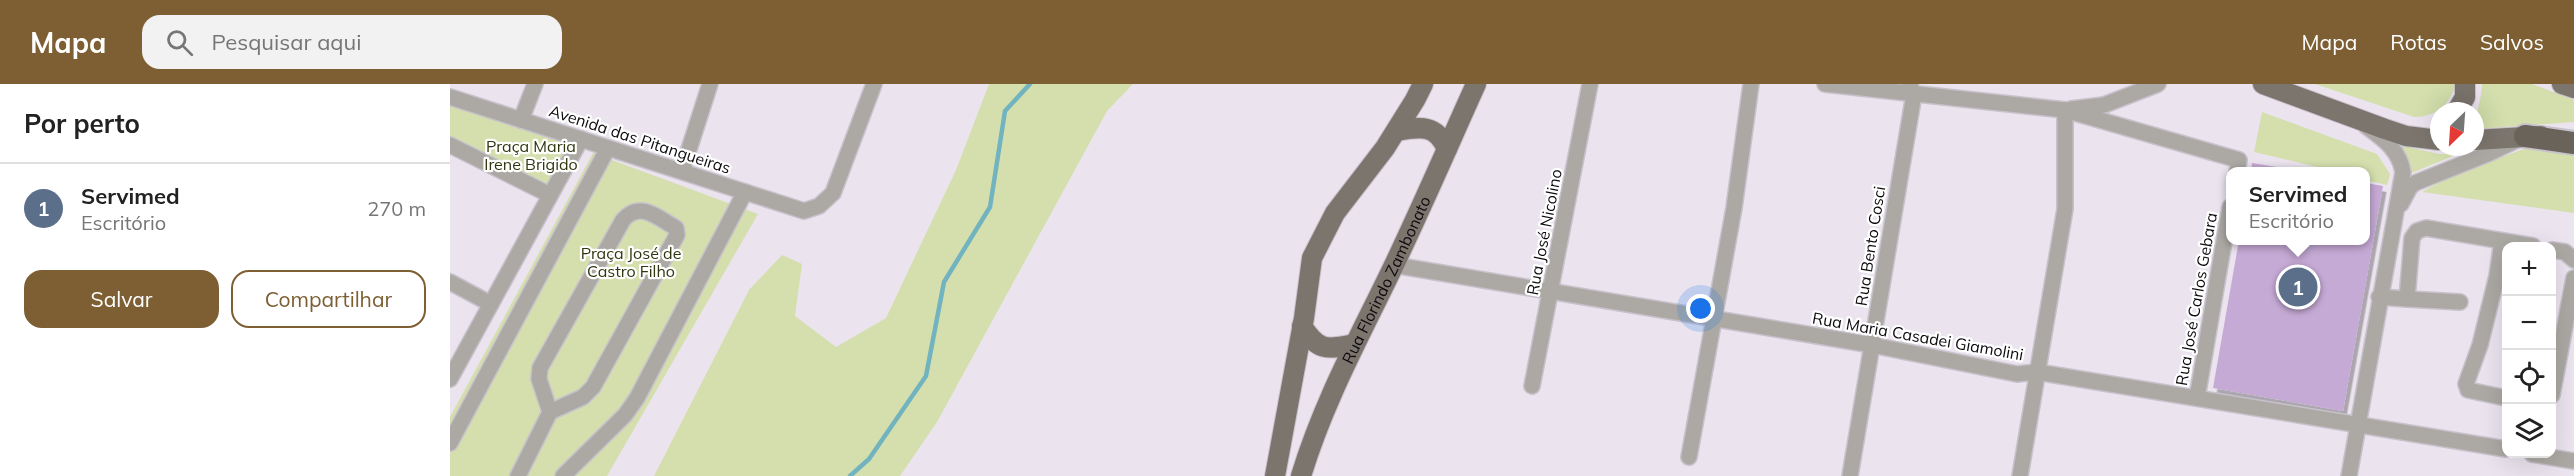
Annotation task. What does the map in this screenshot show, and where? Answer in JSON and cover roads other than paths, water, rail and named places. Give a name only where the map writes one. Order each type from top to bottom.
[{"type":"highway","points":[[2525,136],[2574,143]]},
{"type":"main road","points":[[1275,476],[1312,258],[1325,229],[1396,131],[1423,84]]},
{"type":"main road","name":"Rua Florindo Zambonato","points":[[1301,476],[1315,429],[1394,265],[1476,84]]},
{"type":"main road","points":[[2263,84],[2406,136],[2430,139]]},
{"type":"main road","points":[[2462,102],[2465,84]]},
{"type":"main road","points":[[2562,84],[2574,88]]},
{"type":"main road","points":[[1396,131],[1421,127],[1431,130],[1440,137],[1447,149]]},
{"type":"main road","points":[[2406,136],[2430,127]]},
{"type":"main road","points":[[2484,139],[2574,135]]},
{"type":"main road","points":[[1302,326],[1312,341],[1321,347],[1336,348],[1354,344]]},
{"type":"street","points":[[521,120],[535,84]]},
{"type":"street","points":[[682,171],[710,84]]},
{"type":"street","name":"Avenida das Pitangueiras","points":[[450,97],[804,211],[819,206],[832,193],[874,84]]},
{"type":"street","name":"Rua José Nicolino","points":[[1532,386],[1590,84]]},
{"type":"street","points":[[1689,457],[1734,208],[1751,84]]},
{"type":"street","points":[[1825,84],[1911,89],[2065,110],[2238,166]]},
{"type":"street","points":[[2065,110],[2104,105],[2158,84]]},
{"type":"street","name":"Rua Bento Cosci","points":[[1850,476],[1911,89]]},
{"type":"street","points":[[2020,476],[2065,209],[2065,110]]},
{"type":"street","points":[[2349,476],[2403,172],[2399,157],[2386,142],[2354,117]]},
{"type":"street","points":[[2396,214],[2410,187],[2415,183],[2490,153],[2525,136]]},
{"type":"street","points":[[450,379],[581,139]]},
{"type":"street","points":[[450,146],[550,195]]},
{"type":"street","points":[[450,443],[608,148]]},
{"type":"street","points":[[563,476],[625,415],[637,398],[745,192]]},
{"type":"street","points":[[518,476],[550,412],[583,397],[593,387],[677,235],[676,228],[644,210],[637,209],[623,220],[540,368],[539,379],[550,412]]},
{"type":"street","points":[[2407,299],[2412,238],[2417,231],[2426,228],[2512,242]]},
{"type":"street","name":"Rua José Carlos Gebara","points":[[2197,398],[2226,230]]},
{"type":"street","points":[[2502,240],[2497,276],[2480,345],[2466,384],[2468,390],[2502,397]]},
{"type":"street","points":[[2556,251],[2565,252],[2574,260]]},
{"type":"street","name":"Rua Maria Casadei Giamolini","points":[[1394,265],[1872,345],[2017,374],[2037,372],[2502,448]]},
{"type":"street","points":[[2556,374],[2574,278]]},
{"type":"street","points":[[450,282],[491,304]]},
{"type":"street","points":[[2379,297],[2460,302]]},
{"type":"street","points":[[2556,458],[2574,461]]},
{"type":"waterway","points":[[850,476],[869,459],[926,376],[944,282],[990,207],[1005,111],[1030,84]]},
{"type":"place","name":"Servimed","points":[[2298,287]]},
{"type":"park label","name":"Praça Maria Irene Brigido","points":[[531,155]]},
{"type":"park label","name":"Praça José de Castro Filho","points":[[631,262]]}]
